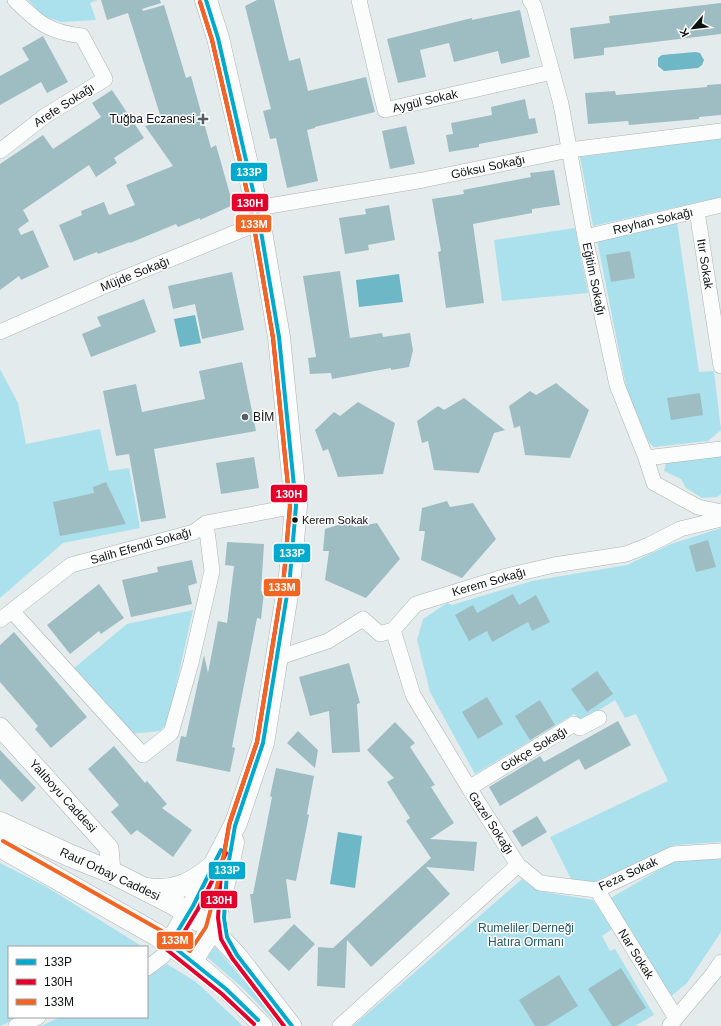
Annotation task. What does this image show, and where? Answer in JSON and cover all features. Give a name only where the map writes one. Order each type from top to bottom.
[{"type":"main road","points":[[192,960],[212,929],[220,869],[263,743],[290,576],[296,506],[279,337],[257,208],[218,38],[206,0]]},
{"type":"main road","name":"Rauf Orbay Caddesi","points":[[0,823],[71,856],[111,872],[189,913],[212,929]]},
{"type":"main road","name":"Rauf Orbay Caddesi","points":[[0,846],[150,931],[192,960]]},
{"type":"main road","points":[[142,888],[161,891],[180,888],[220,869]]},
{"type":"main road","points":[[170,944],[189,913],[220,869]]},
{"type":"street","name":"Arefe Sokağı","points":[[0,151],[45,116],[105,79],[82,36],[61,34],[34,19],[16,0]]},
{"type":"street","name":"Aygül Sokak","points":[[359,0],[386,110],[552,72]]},
{"type":"street","name":"Eğitim Sokağı","points":[[530,0],[534,6],[561,104],[585,237],[617,385],[646,458],[654,483],[698,507],[721,512]]},
{"type":"street","name":"Göksu Sokağı","points":[[257,208],[423,180],[569,150],[721,131]]},
{"type":"street","name":"Reyhan Sokağı","points":[[585,237],[721,205]]},
{"type":"street","name":"Müjde Sokağı","points":[[0,332],[107,285],[254,225],[257,208]]},
{"type":"street","name":"Itır Sokak","points":[[697,211],[721,366]]},
{"type":"street","points":[[646,458],[721,448]]},
{"type":"street","name":"Salih Efendi Sokağı","points":[[0,620],[71,565],[194,532],[206,523],[296,506]]},
{"type":"street","name":"Kerem Sokağı","points":[[394,630],[416,604],[506,576],[554,565],[626,554],[649,545],[680,529],[721,519]]},
{"type":"street","points":[[12,611],[143,754],[171,733],[191,663],[212,571],[206,523]]},
{"type":"street","points":[[277,658],[328,641],[363,619],[380,634],[394,630]]},
{"type":"street","name":"Gazel Sokağı","points":[[340,1026],[518,865],[468,788],[413,695],[394,630]]},
{"type":"street","name":"Gökçe Sokağı","points":[[468,788],[574,724],[580,728],[599,718]]},
{"type":"street","name":"Yalıboyu Caddesi","points":[[0,727],[109,848],[111,872]]},
{"type":"street","name":"Feza Sokak","points":[[518,865],[540,883],[597,890],[672,854],[721,852]]},
{"type":"street","points":[[220,869],[227,937],[237,955]]},
{"type":"street","name":"Nar Sokak","points":[[597,890],[672,1022]]},
{"type":"street","name":"Rauf Orbay Caddesi","points":[[212,929],[237,955],[292,1026]]},
{"type":"street","points":[[148,967],[163,956],[170,944]]},
{"type":"street","name":"Rauf Orbay Caddesi","points":[[192,960],[226,989],[263,1026]]},
{"type":"street","points":[[672,1022],[713,974],[721,962]]},
{"type":"street","points":[[16,1026],[36,1018]]},
{"type":"green space","points":[[28,0],[98,0],[90,3],[96,20],[61,22],[43,16]]},
{"type":"green space","points":[[721,138],[721,197],[593,226],[580,157]]},
{"type":"green space","points":[[677,222],[699,372],[714,371],[721,430],[708,441],[654,447],[649,443],[627,391],[597,240]]},
{"type":"green space","points":[[575,228],[588,293],[502,301],[494,240]]},
{"type":"green space","points":[[0,369],[18,403],[26,444],[100,429],[109,471],[129,468],[140,528],[63,543],[0,598]]},
{"type":"green space","points":[[721,457],[721,494],[717,497],[702,498],[686,488],[681,479],[664,471],[667,460]]},
{"type":"green space","points":[[721,528],[721,842],[676,845],[594,882],[572,881],[550,837],[668,781],[636,714],[625,718],[615,700],[582,721],[574,714],[475,774],[430,692],[417,640],[423,619],[447,603],[452,605],[532,581],[627,565],[671,544]]},
{"type":"green space","points":[[193,610],[168,722],[160,731],[130,734],[73,669],[127,624]]},
{"type":"green space","points":[[721,859],[721,932],[687,983],[670,997],[609,899],[674,861]]},
{"type":"green space","points":[[0,863],[45,886],[141,946],[8,946],[8,1018],[19,1018],[0,1026]]},
{"type":"green space","name":"Rumeliler Derneği Hatıra Ormanı","points":[[522,879],[538,891],[593,900],[612,929],[602,936],[610,951],[615,949],[654,1015],[635,1026],[353,1026]]},
{"type":"green space","points":[[215,947],[283,1026],[279,1026],[244,989],[207,957]]},
{"type":"green space","points":[[167,964],[196,982],[243,1026],[41,1026],[59,1018],[148,1018],[148,976]]},
{"type":"shaded area","points":[[695,52],[700,53],[704,60],[702,65],[698,68],[664,71],[658,66],[658,58],[662,55]]},
{"type":"shaded area","points":[[399,274],[403,302],[359,307],[356,280]]},
{"type":"shaded area","points":[[195,315],[201,343],[180,347],[174,319]]},
{"type":"shaded area","points":[[338,832],[362,836],[355,888],[330,884]]},
{"type":"building","points":[[101,0],[160,0],[161,3],[142,9],[143,11],[164,5],[186,78],[191,76],[211,148],[216,145],[233,205],[200,220],[200,218],[178,227],[176,224],[130,243],[98,254],[97,252],[74,261],[59,225],[82,215],[81,211],[104,202],[109,215],[135,205],[126,185],[173,166],[145,126],[162,121],[128,13],[107,20]]},
{"type":"building","points":[[257,0],[274,0],[289,61],[300,58],[308,91],[366,77],[375,112],[307,130],[318,181],[287,188],[276,138],[270,139],[263,111],[271,109],[245,6]]},
{"type":"building","points":[[721,3],[721,34],[604,48],[604,55],[574,59],[570,28],[610,23],[609,16]]},
{"type":"building","points":[[520,10],[530,57],[501,64],[498,51],[454,62],[449,43],[420,50],[426,77],[398,83],[387,39],[472,18],[472,20]]},
{"type":"building","points":[[43,36],[68,82],[47,93],[41,82],[0,105],[0,76],[29,60],[22,48]]},
{"type":"building","points":[[721,84],[721,115],[699,117],[699,119],[629,125],[628,121],[588,124],[585,93],[615,91],[616,95],[707,87],[707,85]]},
{"type":"building","points":[[112,90],[144,138],[114,158],[117,163],[96,177],[89,165],[23,210],[29,221],[18,229],[21,235],[33,230],[49,267],[21,280],[19,276],[0,290],[0,164],[43,135],[53,149],[101,117],[92,103]]},
{"type":"building","points":[[525,99],[529,119],[535,118],[538,133],[479,144],[479,147],[449,152],[446,135],[453,134],[451,123],[492,115],[491,107]]},
{"type":"building","points":[[406,126],[415,164],[390,169],[382,131]]},
{"type":"building","points":[[554,170],[560,205],[532,209],[532,213],[473,224],[484,303],[446,308],[438,252],[441,251],[432,199],[464,194],[463,190],[531,177],[530,173]]},
{"type":"building","points":[[389,205],[395,240],[368,245],[369,250],[345,254],[339,218],[366,214],[365,209]]},
{"type":"building","points":[[630,251],[635,278],[611,282],[606,255]]},
{"type":"building","points":[[340,271],[350,338],[382,333],[383,337],[410,333],[413,350],[409,367],[391,370],[391,368],[332,379],[331,373],[310,374],[308,358],[316,357],[303,276]]},
{"type":"building","points":[[232,272],[244,330],[202,339],[195,304],[173,309],[168,286]]},
{"type":"building","points":[[144,299],[156,332],[91,357],[82,334],[101,326],[97,317]]},
{"type":"building","points":[[242,362],[256,431],[154,449],[166,518],[141,522],[129,454],[116,456],[103,391],[136,384],[142,412],[205,399],[199,371]]},
{"type":"building","points":[[556,383],[589,410],[570,458],[525,455],[520,426],[514,428],[509,406],[530,391],[536,395]]},
{"type":"building","points":[[700,393],[703,415],[671,420],[667,398]]},
{"type":"building","points":[[464,398],[505,430],[494,433],[479,473],[434,470],[428,441],[422,443],[417,421],[438,406],[444,410]]},
{"type":"building","points":[[358,402],[395,423],[383,474],[338,477],[328,449],[323,451],[315,430],[334,412],[340,416]]},
{"type":"building","points":[[254,457],[259,488],[221,494],[216,463]]},
{"type":"building","points":[[106,482],[126,524],[60,536],[53,502],[94,493],[93,487]]},
{"type":"building","points":[[447,501],[450,507],[473,503],[496,539],[462,578],[421,560],[425,531],[419,531],[422,508]]},
{"type":"building","points":[[351,521],[354,527],[377,523],[400,559],[366,598],[325,580],[329,551],[323,551],[325,529]]},
{"type":"building","points":[[708,540],[716,567],[696,572],[689,546]]},
{"type":"building","points":[[227,542],[264,544],[261,591],[264,592],[261,619],[257,618],[232,747],[235,748],[230,772],[176,761],[181,736],[186,737],[204,655],[208,673],[218,621],[227,623],[234,566],[225,565]]},
{"type":"building","points":[[192,560],[197,583],[188,586],[192,604],[131,617],[122,580],[158,572],[157,567]]},
{"type":"building","points":[[99,584],[124,618],[101,634],[99,631],[70,654],[47,625]]},
{"type":"building","points":[[513,594],[519,605],[536,595],[550,622],[532,631],[528,622],[492,642],[487,631],[469,641],[455,615],[473,605],[477,613]]},
{"type":"building","points":[[14,632],[87,717],[51,748],[35,729],[38,726],[0,682],[0,645]]},
{"type":"building","points":[[349,663],[360,703],[357,704],[360,752],[332,753],[329,711],[310,716],[299,677]]},
{"type":"building","points":[[597,671],[613,694],[587,712],[571,689]]},
{"type":"building","points":[[487,697],[503,724],[478,739],[462,712]]},
{"type":"building","points":[[540,700],[555,725],[530,740],[515,716]]},
{"type":"building","points":[[618,721],[631,745],[585,770],[579,759],[500,806],[489,787],[540,756],[544,762]]},
{"type":"building","points":[[395,722],[415,743],[410,747],[435,785],[431,787],[454,823],[430,839],[477,842],[474,871],[426,867],[450,894],[371,967],[347,940],[345,988],[317,986],[318,947],[333,948],[431,858],[406,821],[410,818],[387,782],[394,778],[367,750]]},
{"type":"building","points":[[298,731],[318,750],[315,768],[287,743]]},
{"type":"building","points":[[114,746],[145,783],[147,781],[167,804],[162,808],[192,830],[173,857],[137,830],[131,835],[111,812],[119,805],[88,769]]},
{"type":"building","points":[[0,750],[36,788],[22,802],[0,779]]},
{"type":"building","points":[[276,768],[314,776],[307,814],[309,815],[296,881],[286,879],[291,918],[254,923],[250,894],[253,894],[272,797],[270,796]]},
{"type":"building","points":[[537,816],[547,832],[522,847],[512,831]]},
{"type":"building","points":[[294,924],[315,944],[289,971],[268,951]]},
{"type":"building","points":[[621,968],[646,1008],[617,1026],[612,1026],[588,989]]},
{"type":"building","points":[[559,975],[578,1006],[546,1026],[535,1026],[519,1000]]},
{"type":"transit line","name":"133P","points":[[206,0],[218,38],[257,208],[279,337],[296,506],[290,576],[263,743],[235,826],[227,872],[224,918],[227,937],[237,955],[292,1026]]},
{"type":"transit line","name":"130H","points":[[200,2],[212,40],[251,209],[273,338],[290,506],[284,575],[257,742],[229,825],[221,871],[218,918],[221,939],[232,958],[284,1026]]},
{"type":"transit line","name":"133M","points":[[3,841],[160,930],[190,951],[206,927],[221,871],[230,821],[257,742],[284,575],[290,506],[273,338],[251,209],[212,40],[200,2]]},
{"type":"transit line","name":"133P","points":[[170,944],[193,906],[221,850]]},
{"type":"transit line","name":"130H","points":[[175,947],[198,909],[226,853]]},
{"type":"transit line","name":"133P","points":[[170,944],[226,989],[258,1020]]},
{"type":"transit line","name":"130H","points":[[166,949],[222,994],[254,1024]]},
{"type":"place","name":"Tuğba Eczanesi","points":[[203,119]]},
{"type":"place","name":"BİM","points":[[245,417]]},
{"type":"place","name":"Kerem Sokak","points":[[295,520]]}]
